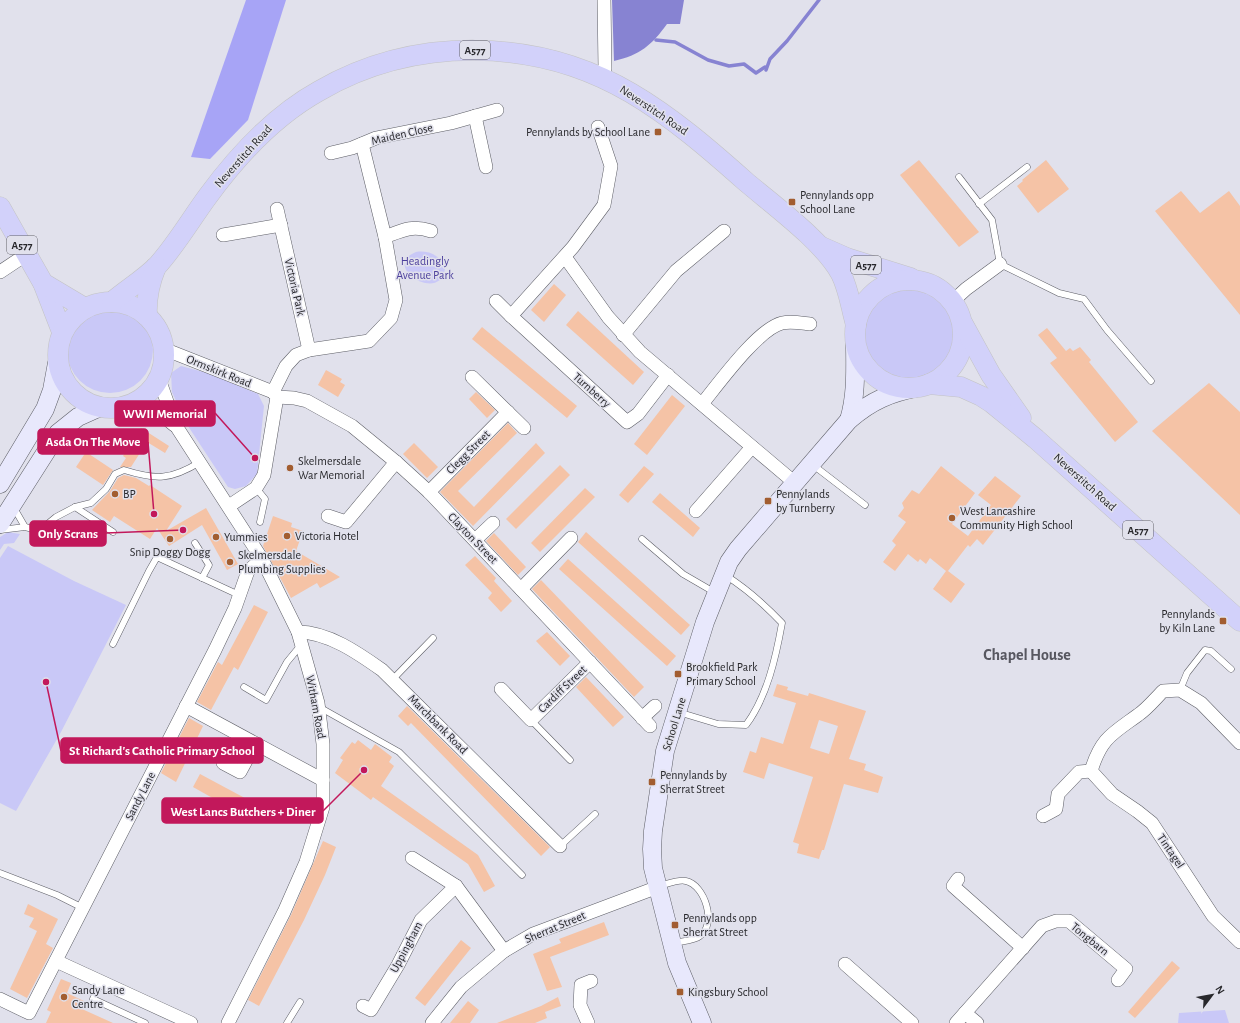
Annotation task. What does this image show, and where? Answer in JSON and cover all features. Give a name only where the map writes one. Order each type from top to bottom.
[{"type":"main road","name":"Neverstitch Road","points":[[147,316],[149,285],[156,267],[208,196],[248,147],[271,124],[302,102],[338,81],[389,62],[446,51],[474,50],[524,54],[578,68],[630,92],[684,129],[819,245],[834,263],[845,283],[855,332]]},
{"type":"main road","name":"A577","points":[[0,207],[43,283],[62,332]]},
{"type":"main road","name":"Neverstitch Road","points":[[819,245],[847,258],[915,280]]},
{"type":"main road","name":"Neverstitch Road","points":[[112,302],[156,267]]},
{"type":"main road","name":"A577","points":[[898,280],[915,280],[929,283],[942,291],[953,301],[962,321],[963,337],[962,344],[953,366],[942,377],[924,386],[902,388],[885,382],[870,371],[860,356],[855,332],[861,309],[870,296],[883,286],[898,280]]},
{"type":"main road","points":[[43,283],[85,308]]},
{"type":"main road","name":"A577","points":[[112,302],[137,308],[147,316],[161,337],[164,349],[164,364],[159,379],[145,396],[126,407],[112,409],[98,408],[83,402],[71,392],[62,378],[57,363],[57,347],[62,332],[72,318],[85,308],[98,303],[112,302]]},
{"type":"main road","name":"Neverstitch Road","points":[[962,321],[991,375],[1036,438]]},
{"type":"main road","name":"Neverstitch Road","points":[[924,386],[961,387],[971,390],[992,403],[1036,438],[1240,621]]},
{"type":"street","points":[[604,0],[605,69]]},
{"type":"street","name":"Maiden Close","points":[[331,153],[362,144],[376,138],[451,123],[497,110]]},
{"type":"street","points":[[474,116],[485,169]]},
{"type":"street","points":[[510,316],[565,257],[604,205],[610,166],[598,127]]},
{"type":"street","points":[[228,506],[256,488],[264,475],[268,463],[275,395],[282,372],[291,360],[296,355],[309,350],[368,341],[391,318],[396,300],[385,237],[362,144]]},
{"type":"street","name":"Victoria Park","points":[[277,209],[309,350]]},
{"type":"street","points":[[224,235],[280,225]]},
{"type":"street","points":[[385,237],[408,228],[419,227],[432,232]]},
{"type":"street","points":[[623,335],[676,271],[724,231]]},
{"type":"street","points":[[0,272],[27,254]]},
{"type":"street","points":[[565,257],[608,317],[623,335],[795,483]]},
{"type":"street","points":[[953,301],[966,289],[1000,264]]},
{"type":"street","name":"Turnberry","points":[[496,301],[510,316],[627,422],[638,414],[668,375]]},
{"type":"street","points":[[702,404],[760,336],[781,323],[791,322],[810,324]]},
{"type":"street","name":"School Lane","points":[[849,420],[854,402],[855,388],[855,332]]},
{"type":"street","name":"Ormskirk Road","points":[[164,349],[275,395]]},
{"type":"street","points":[[2,476],[46,409],[52,390],[57,363]]},
{"type":"street","points":[[472,377],[524,428]]},
{"type":"street","name":"Witham Road","points":[[159,379],[178,429],[262,559],[298,632],[318,706],[323,744],[323,807],[306,862],[284,912],[228,1023]]},
{"type":"street","name":"School Lane","points":[[702,1023],[683,979],[672,943],[658,887],[652,850],[665,751],[716,593],[723,575],[738,549],[849,420],[877,399],[924,386]]},
{"type":"street","name":"Clayton Street","points":[[275,395],[307,401],[352,426],[396,462],[429,492],[646,722],[655,706]]},
{"type":"street","name":"Witham Road","points":[[126,407],[145,407],[156,411],[178,429]]},
{"type":"street","points":[[0,524],[58,434],[78,417],[98,408]]},
{"type":"street","name":"Clegg Street","points":[[429,492],[508,412]]},
{"type":"street","points":[[696,511],[752,447]]},
{"type":"street","points":[[328,516],[346,522],[396,462]]},
{"type":"street","points":[[2,476],[36,467]]},
{"type":"street","points":[[475,540],[493,523]]},
{"type":"street","points":[[521,589],[571,538]]},
{"type":"street","name":"Sandy Lane","points":[[0,999],[29,1013],[215,650],[248,571],[262,559]]},
{"type":"street","name":"Marchbank Road","points":[[298,632],[310,632],[355,651],[393,679],[560,846]]},
{"type":"street","name":"Cardiff Street","points":[[501,689],[531,720],[590,662]]},
{"type":"street","points":[[1043,816],[1056,808],[1058,794],[1079,772],[1091,771],[1104,742],[1124,724],[1139,715],[1163,691],[1180,690],[1201,703],[1240,743]]},
{"type":"street","points":[[186,706],[323,780]]},
{"type":"street","points":[[224,763],[240,772],[255,744]]},
{"type":"street","name":"Tintagel","points":[[1091,771],[1112,794],[1152,823],[1213,916],[1240,942]]},
{"type":"street","points":[[412,858],[456,886],[504,951]]},
{"type":"street","points":[[958,879],[953,886],[1023,948]]},
{"type":"street","name":"Uppingham","points":[[363,1006],[371,1010],[421,920],[456,886]]},
{"type":"street","name":"Sherrat Street","points":[[432,1023],[461,987],[504,951],[533,934],[658,887]]},
{"type":"street","name":"Tongbarn","points":[[956,1023],[1042,926],[1056,921],[1069,921],[1126,969],[1118,980]]},
{"type":"street","points":[[56,961],[191,1023]]},
{"type":"street","points":[[845,964],[912,1023]]},
{"type":"street","points":[[588,1023],[580,1005],[580,985],[591,981]]},
{"type":"street","points":[[965,1013],[977,1023]]},
{"type":"lane","points":[[980,204],[1027,167]]},
{"type":"lane","points":[[959,177],[992,220],[1000,264],[1060,293],[1084,299],[1107,330],[1151,381]]},
{"type":"lane","points":[[0,530],[25,527],[34,529],[45,526],[56,517],[76,507],[91,503],[106,489],[115,474],[124,470],[140,475],[165,478],[186,471],[200,462]]},
{"type":"lane","points":[[812,464],[866,505]]},
{"type":"lane","points":[[256,488],[265,499],[260,522]]},
{"type":"lane","points":[[12,504],[25,527]]},
{"type":"lane","points":[[76,507],[113,532]]},
{"type":"lane","points":[[642,539],[683,574],[716,593]]},
{"type":"lane","points":[[195,543],[209,565],[202,578]]},
{"type":"lane","points":[[113,644],[148,571],[157,557],[239,595]]},
{"type":"lane","points":[[677,711],[718,724],[746,725],[754,714],[768,678],[782,623],[760,600],[742,586],[723,575]]},
{"type":"lane","points":[[393,679],[433,638]]},
{"type":"lane","points":[[244,687],[266,700],[287,662],[301,645]]},
{"type":"lane","points":[[1180,690],[1188,673],[1206,650],[1211,651],[1231,669]]},
{"type":"lane","points":[[318,706],[399,752],[522,875]]},
{"type":"lane","points":[[531,720],[570,760]]},
{"type":"lane","points":[[560,846],[595,814]]},
{"type":"lane","points":[[0,873],[57,895],[83,908]]},
{"type":"lane","points":[[658,887],[676,882],[687,881],[695,886],[701,893],[707,907],[707,922],[705,931],[696,938],[672,943]]},
{"type":"lane","points":[[101,981],[93,999],[145,1023]]},
{"type":"lane","points":[[287,1023],[300,1002]]},
{"type":"green space","name":"Headingly Avenue Park","points":[[416,252],[426,252],[438,257],[445,269],[441,279],[433,283],[424,283],[415,279],[408,273],[405,265],[407,258]]},
{"type":"green space","points":[[908,288],[926,292],[941,302],[951,317],[955,335],[951,353],[941,368],[926,378],[908,382],[890,378],[875,368],[865,353],[861,335],[865,317],[875,302],[890,292]]},
{"type":"green space","points":[[110,307],[127,310],[141,319],[150,333],[153,350],[150,367],[141,381],[127,390],[110,393],[93,390],[79,381],[70,367],[67,350],[70,333],[79,319],[93,310]]},
{"type":"green space","points":[[181,366],[211,374],[258,394],[264,406],[257,474],[246,486],[235,489],[228,487],[186,423],[172,392],[171,373]]},
{"type":"green space","points":[[8,532],[20,534],[14,543],[4,544],[0,550],[0,537]]},
{"type":"green space","points":[[8,546],[74,581],[126,605],[61,732],[16,811],[0,803],[0,558]]},
{"type":"green space","points":[[1225,1010],[1229,1023],[1178,1023],[1179,1013]]},
{"type":"shaded area","points":[[246,0],[286,0],[248,120],[210,159],[191,157]]},
{"type":"shaded area","points":[[612,0],[684,0],[680,24],[667,24],[656,38],[645,48],[631,56],[614,61]]},
{"type":"building","points":[[919,160],[979,232],[959,247],[900,175]]},
{"type":"building","points":[[1046,160],[1069,189],[1038,213],[1017,186]]},
{"type":"building","points":[[1181,191],[1200,213],[1229,191],[1240,206],[1240,315],[1155,211]]},
{"type":"building","points":[[554,284],[566,295],[544,322],[531,310]]},
{"type":"building","points":[[578,311],[644,372],[633,385],[566,325]]},
{"type":"building","points":[[482,327],[577,406],[567,418],[472,339]]},
{"type":"building","points":[[1047,328],[1066,351],[1070,348],[1073,351],[1080,347],[1091,360],[1089,362],[1138,422],[1115,442],[1050,363],[1057,358],[1038,335]]},
{"type":"building","points":[[326,370],[342,379],[340,382],[345,385],[338,397],[318,385]]},
{"type":"building","points":[[1209,383],[1240,412],[1240,515],[1152,431]]},
{"type":"building","points":[[476,392],[495,410],[487,418],[469,399]]},
{"type":"building","points":[[672,395],[685,406],[647,455],[634,444]]},
{"type":"building","points":[[508,423],[517,433],[458,491],[474,507],[536,443],[545,453],[473,526],[440,492]]},
{"type":"building","points":[[141,428],[169,446],[165,453],[147,442],[131,467],[120,467],[126,458],[123,456]]},
{"type":"building","points":[[414,443],[438,467],[427,478],[403,454]]},
{"type":"building","name":"BP","points":[[86,452],[113,470],[103,485],[76,467]]},
{"type":"building","points":[[560,465],[570,475],[516,529],[506,519]]},
{"type":"building","points":[[644,466],[654,474],[628,503],[619,495]]},
{"type":"building","points":[[941,466],[975,493],[952,524],[968,536],[991,505],[978,495],[995,476],[1021,496],[983,545],[977,539],[970,547],[968,545],[948,571],[965,584],[951,603],[933,589],[946,571],[930,558],[926,564],[920,559],[918,562],[908,554],[895,571],[883,562],[896,545],[892,541],[906,522],[898,516],[904,508],[902,503],[912,490],[919,494]]},
{"type":"building","points":[[124,475],[136,478],[149,486],[150,485],[182,506],[166,531],[206,508],[238,564],[227,570],[202,525],[169,546],[157,528],[150,539],[114,516],[110,522],[92,510],[110,491],[118,478]]},
{"type":"building","points":[[585,488],[595,497],[540,552],[531,543]]},
{"type":"building","points":[[660,493],[700,528],[693,537],[652,502]]},
{"type":"building","points":[[273,516],[292,523],[291,527],[303,531],[296,551],[340,577],[320,588],[317,583],[291,598],[263,546]]},
{"type":"building","points":[[586,532],[690,625],[681,635],[578,542]]},
{"type":"building","points":[[494,533],[526,567],[518,575],[486,541]]},
{"type":"building","points":[[475,556],[496,578],[494,581],[512,601],[501,612],[488,598],[492,593],[465,565]]},
{"type":"building","points":[[568,559],[676,656],[667,666],[559,569]]},
{"type":"building","points":[[541,580],[644,687],[634,697],[532,589]]},
{"type":"building","points":[[254,605],[268,612],[238,670],[234,667],[211,710],[197,702],[218,662],[222,665]]},
{"type":"building","points":[[547,632],[570,656],[560,666],[536,641]]},
{"type":"building","points":[[586,677],[624,717],[613,727],[576,687]]},
{"type":"building","points":[[777,684],[788,687],[787,690],[808,696],[809,693],[866,711],[849,759],[866,764],[864,770],[883,777],[878,793],[844,784],[824,850],[822,850],[819,859],[797,853],[799,844],[793,842],[813,777],[769,763],[764,779],[743,772],[750,751],[756,753],[761,737],[783,744],[796,703],[773,696]],"holes":[[[819,720],[838,726],[829,754],[810,748]]]},
{"type":"building","points":[[407,706],[550,847],[541,856],[411,723],[408,726],[398,716]]},
{"type":"building","points":[[189,718],[203,726],[176,782],[161,773]]},
{"type":"building","points":[[358,740],[371,750],[375,744],[392,757],[389,762],[394,766],[381,786],[478,855],[495,886],[484,892],[468,864],[373,797],[371,800],[335,773],[343,760],[340,758],[352,742],[355,744]]},
{"type":"building","points":[[200,774],[256,804],[248,818],[193,787]]},
{"type":"building","points":[[323,841],[336,847],[304,920],[259,1006],[248,1000],[291,915]]},
{"type":"building","points":[[28,904],[58,919],[46,944],[53,948],[27,998],[10,989],[37,931],[29,927],[34,918],[24,914]]},
{"type":"building","points":[[604,922],[609,935],[550,957],[562,987],[547,991],[533,954],[561,943],[559,939]]},
{"type":"building","points":[[461,940],[471,948],[425,1006],[415,998]]},
{"type":"building","points":[[1172,961],[1180,968],[1135,1018],[1128,1012]]},
{"type":"building","name":"Sandy Lane Centre","points":[[61,979],[71,983],[67,993],[86,1002],[82,1009],[113,1023],[46,1023],[51,1012],[47,1010]]},
{"type":"building","points":[[558,997],[561,1006],[545,1012],[547,1018],[535,1023],[497,1023],[541,1006]]},
{"type":"building","points":[[468,1001],[479,1010],[470,1023],[450,1023]]},
{"type":"waterway","points":[[766,70],[770,59],[787,41],[819,0]]},
{"type":"waterway","points":[[656,40],[675,42],[708,60],[729,66],[744,64],[756,73],[765,67]]},
{"type":"place","name":"Pennylands by School Lane","points":[[658,132]]},
{"type":"place","name":"Pennylands opp School Lane","points":[[792,202]]},
{"type":"place","name":"WWII Memorial","points":[[255,458]]},
{"type":"place","name":"Skelmersdale War Memorial","points":[[290,468]]},
{"type":"place","name":"BP","points":[[115,494]]},
{"type":"place","name":"Pennylands by Turnberry","points":[[768,501]]},
{"type":"place","name":"Asda On The Move","points":[[154,514]]},
{"type":"place","name":"West Lancashire Community High School","points":[[952,518]]},
{"type":"place","name":"Only Scrans","points":[[183,530]]},
{"type":"place","name":"Victoria Hotel","points":[[287,536]]},
{"type":"place","name":"Yummies","points":[[216,537]]},
{"type":"place","name":"Snip Doggy Dogg","points":[[170,539]]},
{"type":"place","name":"Skelmersdale Plumbing Supplies","points":[[230,562]]},
{"type":"place","name":"Pennylands by Kiln Lane","points":[[1223,621]]},
{"type":"place","name":"Brookfield Park Primary School","points":[[678,674]]},
{"type":"place","name":"St Richard's Catholic Primary School","points":[[46,682]]},
{"type":"place","name":"West Lancs Butchers + Diner","points":[[364,770]]},
{"type":"place","name":"Pennylands by Sherrat Street","points":[[652,782]]},
{"type":"place","name":"Pennylands opp Sherrat Street","points":[[675,925]]},
{"type":"place","name":"Kingsbury School","points":[[680,992]]},
{"type":"place","name":"Sandy Lane Centre","points":[[64,997]]},
{"type":"district","name":"Chapel House","points":[[1027,655]]}]
